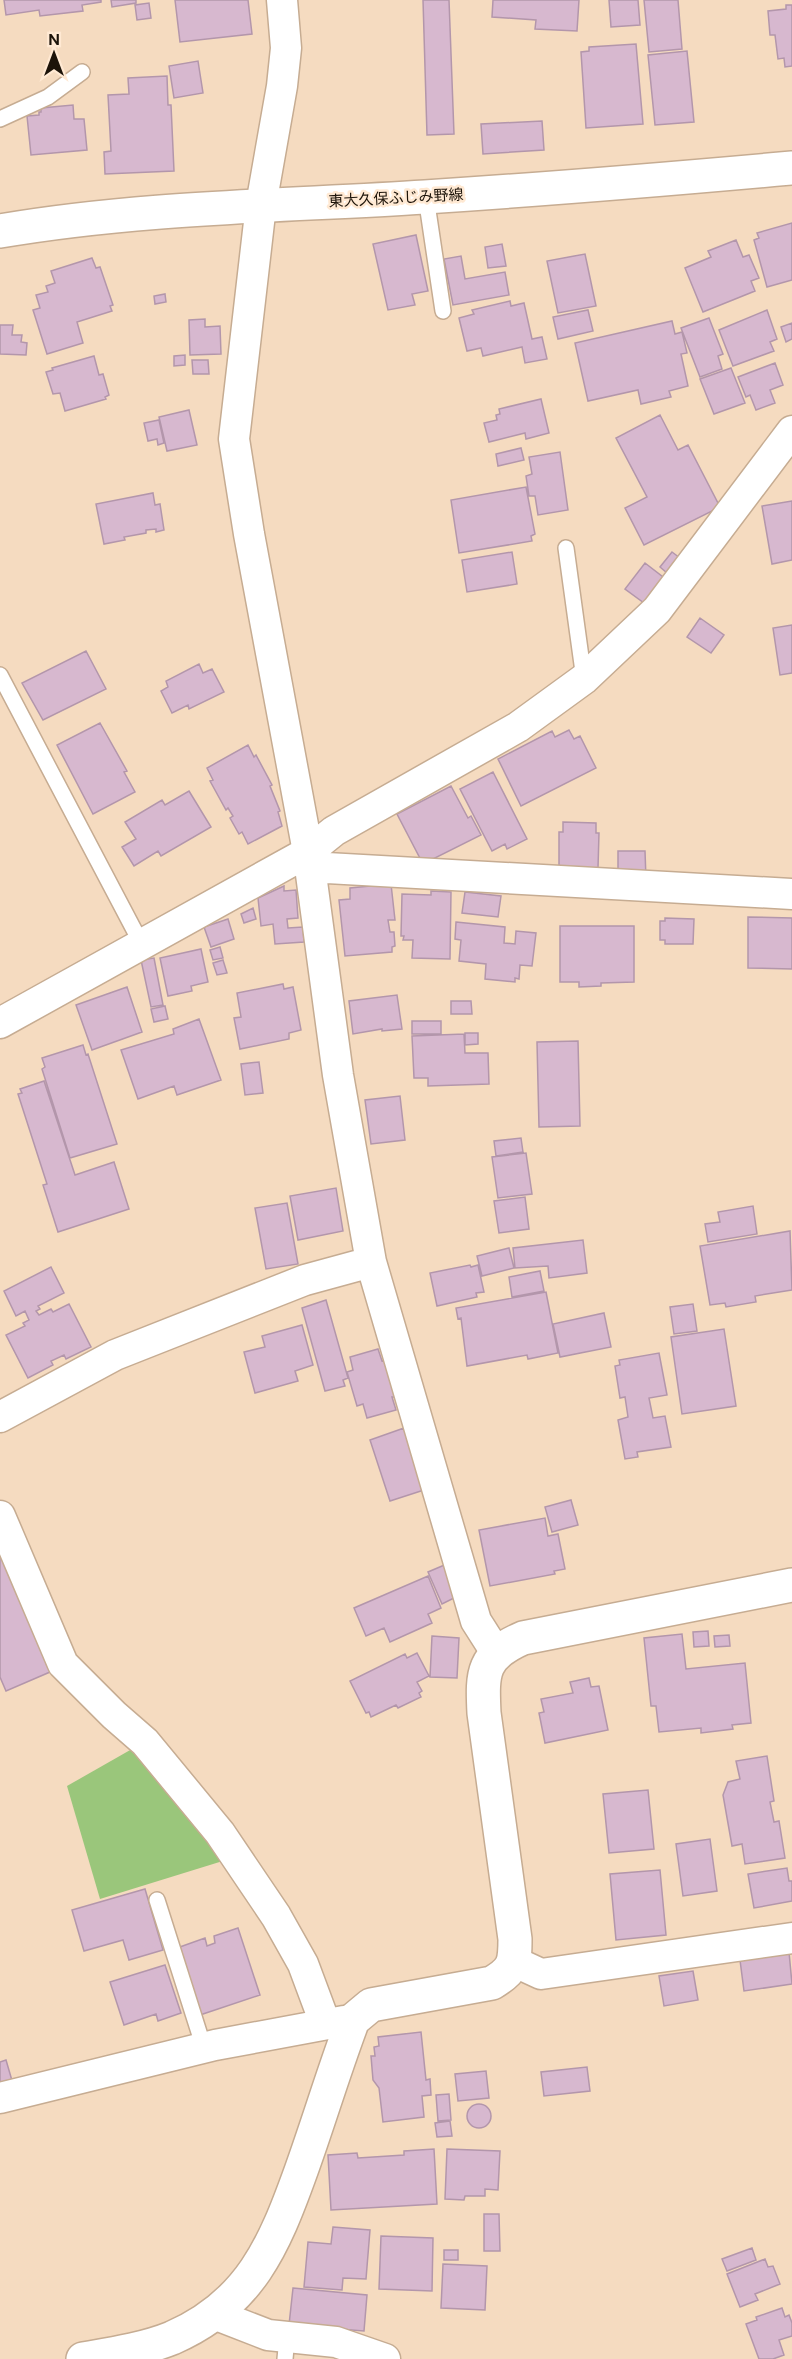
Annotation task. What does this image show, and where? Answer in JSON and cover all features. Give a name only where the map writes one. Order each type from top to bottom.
[{"type":"street","points":[[282,0],[286,48],[282,86],[261,205],[234,440],[251,546],[309,859],[338,1076],[371,1262],[476,1621],[497,1654]]},
{"type":"street","name":"東大久保ふじみ野線","points":[[0,231],[148,212],[426,197],[792,168]]},
{"type":"street","points":[[0,1023],[141,943],[309,859],[334,831],[518,727],[584,679],[657,610],[792,431]]},
{"type":"street","points":[[309,859],[792,894]]},
{"type":"street","points":[[0,1417],[115,1354],[305,1280],[371,1262]]},
{"type":"street","points":[[0,1516],[63,1664],[114,1715],[145,1742],[220,1833],[276,1916],[339,2022],[310,2146],[278,2233],[249,2280],[214,2314],[172,2338],[83,2359]]},
{"type":"street","points":[[0,2098],[204,2048],[339,2022],[371,2005],[492,1983],[504,1976],[515,1962],[515,1939],[484,1713],[482,1679],[488,1665],[497,1654],[523,1638],[792,1585]]},
{"type":"street","points":[[515,1962],[541,1974],[792,1938]]},
{"type":"street","points":[[214,2314],[268,2335],[286,2348],[336,2342],[386,2359]]},
{"type":"lane","points":[[0,119],[48,98],[82,72]]},
{"type":"lane","points":[[426,197],[443,311]]},
{"type":"lane","points":[[566,548],[584,679]]},
{"type":"lane","points":[[0,675],[141,943]]},
{"type":"lane","points":[[157,1900],[204,2048]]},
{"type":"green space","points":[[139,1745],[226,1860],[100,1899],[67,1786]]},
{"type":"building","points":[[4,0],[101,0],[101,2],[82,5],[83,11],[40,16],[39,10],[6,15]]},
{"type":"building","points":[[111,0],[136,0],[136,3],[112,7]]},
{"type":"building","points":[[175,0],[248,0],[252,34],[180,42]]},
{"type":"building","points":[[423,0],[449,0],[454,134],[427,135]]},
{"type":"building","points":[[493,0],[579,0],[577,31],[535,29],[536,20],[492,17]]},
{"type":"building","points":[[609,0],[638,0],[640,25],[611,27]]},
{"type":"building","points":[[644,0],[678,0],[682,49],[649,52]]},
{"type":"building","points":[[149,3],[151,18],[137,20],[135,5]]},
{"type":"building","points":[[786,5],[792,5],[792,66],[785,67],[784,58],[778,59],[775,35],[770,35],[768,11],[786,9]]},
{"type":"building","points":[[636,44],[643,124],[586,128],[581,52],[589,51],[589,47]]},
{"type":"building","points":[[687,51],[694,122],[655,125],[648,55]]},
{"type":"building","points":[[198,61],[203,93],[174,98],[169,66]]},
{"type":"building","points":[[167,76],[168,105],[171,105],[174,171],[105,174],[104,152],[111,151],[108,95],[129,94],[128,78]]},
{"type":"building","points":[[73,105],[74,119],[84,119],[87,150],[31,155],[27,116],[39,115],[41,108]]},
{"type":"building","points":[[542,121],[544,150],[483,154],[481,124]]},
{"type":"building","points":[[792,223],[792,280],[767,287],[754,240],[759,238],[757,233]]},
{"type":"building","points":[[416,235],[428,291],[412,294],[415,305],[388,310],[373,244]]},
{"type":"building","points":[[736,240],[743,257],[749,255],[759,278],[751,281],[755,291],[703,312],[685,268],[711,257],[708,251]]},
{"type":"building","points":[[502,244],[506,266],[488,268],[485,247]]},
{"type":"building","points":[[585,254],[596,306],[558,313],[547,261]]},
{"type":"building","points":[[461,256],[465,279],[505,272],[509,295],[453,305],[444,259]]},
{"type":"building","points":[[92,258],[96,268],[100,267],[113,305],[110,306],[112,311],[77,322],[83,343],[47,354],[33,310],[40,308],[36,295],[48,292],[46,286],[55,283],[51,271]]},
{"type":"building","points":[[165,294],[166,302],[155,304],[154,296]]},
{"type":"building","points":[[510,301],[511,306],[524,303],[532,339],[542,337],[547,359],[525,363],[522,347],[483,356],[481,348],[467,351],[459,318],[474,314],[472,310]]},
{"type":"building","points":[[588,310],[593,331],[558,339],[553,317]]},
{"type":"building","points":[[767,310],[777,339],[770,342],[774,351],[733,366],[719,330]]},
{"type":"building","points":[[709,318],[723,354],[718,356],[722,369],[700,377],[681,328]]},
{"type":"building","points":[[205,319],[205,327],[220,326],[221,354],[190,355],[189,320]]},
{"type":"building","points":[[672,321],[675,334],[682,332],[687,353],[681,354],[688,386],[669,391],[671,397],[641,404],[638,390],[588,401],[575,343]]},
{"type":"building","points":[[792,323],[792,339],[786,342],[781,327]]},
{"type":"building","points":[[0,325],[13,325],[12,335],[22,335],[21,342],[27,343],[26,355],[0,354]]},
{"type":"building","points":[[185,355],[185,365],[174,366],[174,356]]},
{"type":"building","points":[[94,356],[99,375],[103,374],[109,395],[105,397],[106,399],[65,411],[60,393],[53,394],[46,372],[53,370],[52,368]]},
{"type":"building","points":[[192,360],[208,360],[209,374],[193,374]]},
{"type":"building","points":[[775,363],[783,385],[770,390],[775,403],[756,410],[750,395],[746,397],[738,377]]},
{"type":"building","points":[[731,368],[745,403],[714,414],[700,379]]},
{"type":"building","points":[[541,399],[549,433],[526,439],[525,433],[489,442],[484,423],[497,420],[496,415],[500,414],[499,409]]},
{"type":"building","points":[[189,410],[197,445],[167,451],[159,417]]},
{"type":"building","points":[[660,415],[678,450],[688,445],[720,507],[644,545],[625,508],[647,497],[616,438]]},
{"type":"building","points":[[159,420],[164,443],[158,445],[157,439],[148,441],[144,423]]},
{"type":"building","points":[[521,448],[524,460],[498,466],[496,454]]},
{"type":"building","points":[[560,452],[568,510],[538,515],[535,496],[529,496],[526,476],[532,474],[529,457]]},
{"type":"building","points":[[526,487],[535,534],[531,536],[532,541],[459,553],[451,500]]},
{"type":"building","points":[[153,493],[155,505],[160,504],[164,530],[156,532],[156,529],[146,530],[146,533],[124,537],[125,540],[104,544],[96,504]]},
{"type":"building","points":[[792,501],[792,560],[772,564],[762,506]]},
{"type":"building","points":[[512,552],[517,584],[467,592],[462,560]]},
{"type":"building","points":[[672,552],[680,558],[667,573],[660,567]]},
{"type":"building","points":[[645,563],[663,577],[644,603],[625,589]]},
{"type":"building","points":[[700,618],[724,635],[711,653],[687,637]]},
{"type":"building","points":[[792,625],[792,673],[780,675],[773,628]]},
{"type":"building","points":[[86,651],[106,689],[43,720],[22,683]]},
{"type":"building","points":[[199,664],[203,673],[212,669],[224,692],[189,709],[188,705],[172,713],[161,691],[168,687],[166,681]]},
{"type":"building","points":[[100,723],[127,771],[124,772],[135,792],[93,814],[57,745]]},
{"type":"building","points":[[569,730],[574,739],[580,736],[596,768],[521,806],[498,759],[552,731],[555,737]]},
{"type":"building","points":[[248,745],[272,785],[270,786],[280,811],[278,812],[282,826],[248,844],[242,832],[239,834],[230,818],[233,816],[228,808],[226,810],[210,781],[213,780],[207,768]]},
{"type":"building","points":[[493,772],[527,839],[507,849],[505,844],[492,851],[460,789]]},
{"type":"building","points":[[451,786],[468,818],[471,816],[481,835],[423,864],[397,814]]},
{"type":"building","points":[[189,791],[211,827],[161,856],[158,851],[134,866],[122,847],[136,839],[125,822],[162,800],[165,805]]},
{"type":"building","points":[[563,822],[596,823],[596,833],[599,833],[598,868],[559,867],[559,832],[563,832]]},
{"type":"building","points":[[618,851],[645,851],[646,879],[618,879]]},
{"type":"building","points":[[391,884],[395,920],[388,920],[390,932],[394,932],[395,946],[392,947],[392,952],[345,956],[339,900],[350,899],[350,888]]},
{"type":"building","points":[[284,886],[284,891],[296,890],[298,918],[287,919],[288,928],[303,927],[304,942],[275,944],[273,924],[261,926],[258,898]]},
{"type":"building","points":[[431,891],[451,892],[450,959],[412,958],[413,940],[403,940],[404,936],[401,936],[402,894],[431,895]]},
{"type":"building","points":[[465,892],[501,896],[498,917],[462,913]]},
{"type":"building","points":[[253,908],[256,919],[244,923],[241,914]]},
{"type":"building","points":[[748,917],[792,918],[792,969],[748,968]]},
{"type":"building","points":[[665,918],[694,919],[693,944],[665,944],[665,940],[660,940],[660,921],[665,921]]},
{"type":"building","points":[[228,919],[234,939],[211,947],[204,927]]},
{"type":"building","points":[[456,922],[505,927],[504,943],[515,944],[516,931],[536,933],[532,966],[520,965],[519,979],[515,978],[515,982],[485,979],[486,964],[459,961],[461,940],[455,939]]},
{"type":"building","points":[[560,926],[634,926],[634,982],[601,983],[601,986],[579,987],[579,982],[560,982]]},
{"type":"building","points":[[220,947],[223,958],[213,960],[210,950]]},
{"type":"building","points":[[201,949],[208,982],[191,986],[192,991],[168,996],[160,958]]},
{"type":"building","points":[[154,958],[163,1005],[151,1007],[141,960]]},
{"type":"building","points":[[223,960],[227,973],[217,975],[213,963]]},
{"type":"building","points":[[283,984],[284,989],[293,987],[301,1030],[289,1033],[289,1039],[240,1049],[234,1018],[241,1017],[237,993]]},
{"type":"building","points":[[127,987],[142,1032],[92,1050],[76,1005]]},
{"type":"building","points":[[397,995],[402,1029],[382,1031],[382,1029],[353,1034],[349,1001]]},
{"type":"building","points":[[451,1001],[471,1001],[472,1014],[451,1014]]},
{"type":"building","points":[[165,1006],[168,1019],[154,1022],[151,1009]]},
{"type":"building","points":[[199,1019],[221,1080],[177,1095],[174,1086],[138,1099],[121,1050],[174,1034],[173,1029]]},
{"type":"building","points":[[412,1021],[441,1021],[441,1034],[412,1034]]},
{"type":"building","points":[[465,1033],[478,1033],[478,1044],[465,1045]]},
{"type":"building","points":[[464,1034],[465,1053],[488,1053],[489,1084],[428,1086],[428,1078],[414,1078],[412,1036]]},
{"type":"building","points":[[578,1041],[580,1126],[539,1127],[537,1042]]},
{"type":"building","points":[[83,1045],[86,1055],[88,1054],[117,1144],[70,1158],[42,1069],[45,1067],[42,1058]]},
{"type":"building","points":[[259,1062],[263,1093],[245,1095],[241,1064]]},
{"type":"building","points":[[44,1081],[75,1175],[114,1162],[129,1209],[58,1232],[43,1185],[47,1184],[18,1094],[22,1093],[20,1089]]},
{"type":"building","points":[[400,1096],[405,1140],[371,1144],[365,1100]]},
{"type":"building","points":[[521,1138],[523,1152],[496,1156],[494,1141]]},
{"type":"building","points":[[526,1153],[532,1194],[498,1198],[492,1157]]},
{"type":"building","points":[[336,1188],[343,1231],[298,1240],[290,1196]]},
{"type":"building","points":[[525,1197],[529,1229],[499,1233],[494,1201]]},
{"type":"building","points":[[287,1203],[298,1264],[266,1269],[255,1208]]},
{"type":"building","points":[[753,1206],[757,1234],[708,1242],[705,1224],[720,1222],[718,1212]]},
{"type":"building","points":[[790,1231],[792,1290],[755,1296],[756,1302],[726,1307],[725,1303],[710,1305],[700,1246]]},
{"type":"building","points":[[583,1240],[587,1273],[549,1278],[548,1266],[515,1268],[513,1248]]},
{"type":"building","points":[[509,1248],[514,1268],[482,1276],[477,1256]]},
{"type":"building","points":[[470,1265],[471,1267],[478,1265],[484,1292],[476,1293],[477,1297],[437,1306],[430,1273]]},
{"type":"building","points":[[51,1267],[64,1293],[38,1306],[40,1309],[36,1311],[39,1315],[51,1309],[53,1312],[69,1304],[91,1347],[66,1359],[64,1355],[51,1361],[53,1365],[28,1378],[6,1335],[25,1326],[23,1323],[29,1320],[25,1311],[16,1316],[4,1291]]},
{"type":"building","points":[[540,1271],[544,1291],[512,1297],[509,1277]]},
{"type":"building","points":[[546,1292],[558,1353],[528,1359],[527,1355],[467,1366],[461,1318],[458,1319],[456,1308]]},
{"type":"building","points":[[326,1300],[348,1378],[343,1380],[345,1386],[325,1391],[302,1308]]},
{"type":"building","points":[[693,1304],[697,1331],[674,1334],[670,1307]]},
{"type":"building","points":[[604,1313],[611,1347],[560,1357],[553,1324]]},
{"type":"building","points":[[302,1325],[313,1365],[295,1371],[298,1381],[255,1393],[244,1352],[265,1347],[262,1336]]},
{"type":"building","points":[[724,1329],[736,1406],[682,1414],[671,1337]]},
{"type":"building","points":[[378,1349],[382,1361],[384,1360],[395,1397],[392,1397],[396,1410],[367,1418],[363,1404],[357,1406],[347,1372],[353,1370],[350,1357]]},
{"type":"building","points":[[659,1353],[667,1395],[649,1398],[653,1418],[665,1416],[671,1447],[637,1452],[638,1457],[625,1459],[618,1420],[628,1417],[625,1397],[620,1398],[615,1366],[620,1365],[619,1360]]},
{"type":"building","points":[[404,1428],[424,1490],[390,1501],[370,1440]]},
{"type":"building","points":[[571,1500],[578,1525],[552,1532],[545,1507]]},
{"type":"building","points":[[545,1518],[548,1536],[558,1534],[565,1569],[554,1571],[555,1574],[490,1586],[479,1530]]},
{"type":"building","points":[[0,1554],[50,1672],[6,1691],[0,1677]]},
{"type":"building","points":[[449,1563],[458,1596],[442,1604],[428,1572]]},
{"type":"building","points":[[428,1576],[441,1608],[428,1614],[432,1623],[390,1642],[384,1628],[366,1636],[354,1608]]},
{"type":"building","points":[[708,1631],[709,1646],[694,1647],[693,1632]]},
{"type":"building","points":[[682,1634],[686,1669],[745,1663],[751,1723],[732,1725],[733,1729],[701,1733],[701,1728],[659,1732],[656,1706],[651,1706],[644,1638]]},
{"type":"building","points":[[729,1635],[730,1646],[715,1647],[714,1636]]},
{"type":"building","points":[[432,1636],[459,1638],[457,1678],[430,1677]]},
{"type":"building","points":[[417,1653],[429,1676],[417,1682],[422,1691],[419,1693],[421,1697],[398,1708],[396,1705],[371,1717],[369,1712],[366,1713],[350,1681],[405,1654],[407,1658]]},
{"type":"building","points":[[589,1678],[591,1687],[599,1686],[608,1730],[545,1743],[539,1713],[544,1712],[541,1699],[573,1693],[570,1682]]},
{"type":"building","points":[[767,1756],[774,1801],[770,1802],[774,1822],[779,1821],[785,1858],[745,1864],[742,1844],[732,1846],[723,1795],[728,1782],[740,1779],[736,1761]]},
{"type":"building","points":[[648,1790],[654,1849],[609,1853],[603,1794]]},
{"type":"building","points":[[710,1839],[717,1891],[683,1896],[676,1844]]},
{"type":"building","points":[[787,1868],[789,1881],[792,1881],[792,1901],[754,1908],[748,1874]]},
{"type":"building","points":[[660,1870],[666,1935],[616,1940],[610,1874]]},
{"type":"building","points":[[145,1889],[163,1950],[129,1960],[123,1940],[84,1951],[72,1910]]},
{"type":"building","points":[[238,1928],[260,1995],[200,2015],[177,1948],[205,1938],[207,1946],[215,1943],[214,1936]]},
{"type":"building","points":[[789,1952],[792,1984],[744,1991],[740,1960]]},
{"type":"building","points":[[165,1965],[181,2013],[158,2021],[156,2014],[124,2025],[110,1982]]},
{"type":"building","points":[[693,1971],[698,2000],[664,2006],[659,1976]]},
{"type":"building","points":[[421,2032],[426,2080],[430,2079],[431,2095],[422,2096],[424,2117],[383,2122],[379,2088],[373,2080],[371,2056],[375,2056],[374,2047],[379,2046],[378,2037]]},
{"type":"building","points":[[6,2060],[13,2084],[0,2088],[0,2062]]},
{"type":"building","points":[[587,2067],[590,2091],[544,2096],[541,2072]]},
{"type":"building","points":[[486,2071],[489,2098],[458,2101],[455,2074]]},
{"type":"building","points":[[449,2094],[451,2120],[438,2121],[436,2095]]},
{"type":"building","points":[[479,2104],[488,2107],[491,2116],[488,2125],[479,2128],[470,2125],[467,2116],[470,2107]]},
{"type":"building","points":[[450,2121],[452,2136],[437,2137],[435,2123]]},
{"type":"building","points":[[434,2149],[437,2204],[331,2210],[328,2155],[357,2153],[358,2158],[404,2155],[404,2151]]},
{"type":"building","points":[[447,2149],[500,2151],[498,2190],[485,2189],[485,2196],[465,2196],[464,2200],[445,2199]]},
{"type":"building","points":[[484,2214],[499,2214],[500,2251],[484,2251]]},
{"type":"building","points":[[333,2227],[370,2230],[366,2279],[343,2278],[342,2290],[304,2287],[308,2242],[331,2244]]},
{"type":"building","points":[[381,2236],[433,2238],[432,2291],[379,2289]]},
{"type":"building","points":[[752,2248],[756,2260],[727,2271],[722,2259]]},
{"type":"building","points":[[444,2250],[458,2250],[458,2260],[444,2260]]},
{"type":"building","points":[[765,2259],[768,2267],[773,2266],[780,2284],[755,2294],[758,2300],[740,2307],[727,2274]]},
{"type":"building","points":[[443,2264],[487,2266],[485,2310],[441,2308]]},
{"type":"building","points":[[293,2288],[367,2295],[364,2331],[289,2325]]},
{"type":"building","points":[[782,2308],[785,2317],[789,2315],[792,2323],[792,2336],[779,2340],[784,2355],[773,2359],[759,2359],[746,2324],[757,2320],[756,2317]]}]
